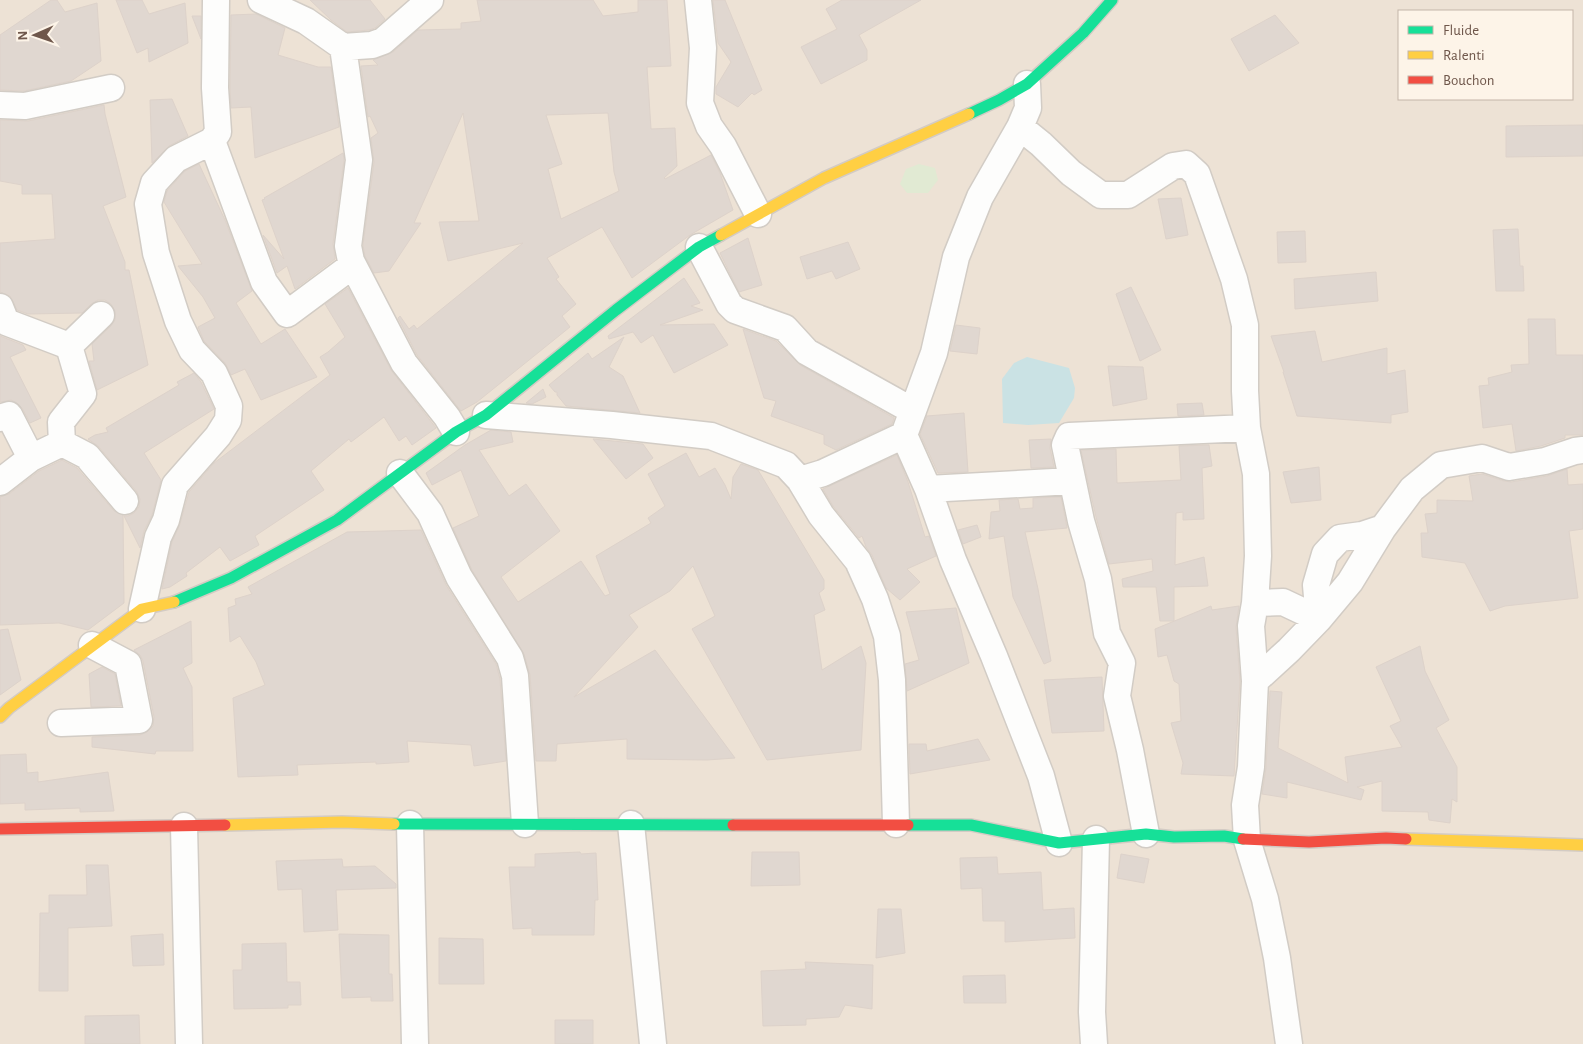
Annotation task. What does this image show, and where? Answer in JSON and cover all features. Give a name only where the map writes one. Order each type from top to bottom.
[{"type":"street","points":[[142,610],[158,537],[166,520],[175,485],[218,436],[228,420],[228,406],[214,373],[192,350],[178,320],[156,253],[148,204],[154,184],[176,159],[212,141],[218,132],[214,88],[216,0]]},
{"type":"street","points":[[261,0],[306,21],[343,47],[372,45],[382,41],[430,0]]},
{"type":"street","points":[[698,0],[703,48],[700,103],[709,126],[723,146],[758,214]]},
{"type":"street","points":[[0,717],[9,708],[92,645],[142,610],[178,601],[231,578],[337,520],[456,432],[486,416],[616,310],[699,247],[824,178],[1000,100],[1027,84],[1083,33],[1112,0]]},
{"type":"street","points":[[343,47],[359,160],[348,246],[353,265],[404,363],[447,417],[456,432]]},
{"type":"street","points":[[1027,84],[1028,108],[1020,127],[980,197],[956,257],[934,353],[908,423],[928,489],[953,560],[994,656],[1041,776],[1059,843]]},
{"type":"street","points":[[0,105],[25,106],[111,88]]},
{"type":"street","points":[[1020,127],[1071,173],[1101,195],[1128,195],[1173,166],[1186,164],[1197,174],[1234,279],[1245,326],[1245,391],[1248,428],[1256,474],[1258,556],[1255,603],[1251,626],[1255,680],[1251,767],[1245,805],[1247,840],[1265,899],[1277,958],[1289,1044]]},
{"type":"street","points":[[212,141],[264,282],[287,314],[353,265]]},
{"type":"street","points":[[699,247],[728,304],[735,310],[785,328],[807,352],[908,423]]},
{"type":"street","points":[[0,307],[6,322],[69,346]]},
{"type":"street","points":[[69,346],[102,315]]},
{"type":"street","points":[[62,443],[61,422],[83,394],[69,346]]},
{"type":"street","points":[[0,418],[9,415],[31,458]]},
{"type":"street","points":[[486,416],[612,425],[711,436],[786,465],[800,480],[821,515],[858,561],[875,599],[887,636],[893,690],[896,824]]},
{"type":"street","points":[[800,480],[823,473],[908,423]]},
{"type":"street","points":[[1146,834],[1130,750],[1117,696],[1122,663],[1107,633],[1098,579],[1081,521],[1066,445],[1070,436],[1248,428]]},
{"type":"street","points":[[0,482],[31,458],[62,443]]},
{"type":"street","points":[[62,443],[87,456],[125,501]]},
{"type":"street","points":[[1255,680],[1289,650],[1319,619],[1350,582],[1383,528],[1412,489],[1440,465],[1482,458],[1509,467],[1546,461],[1574,451],[1583,450]]},
{"type":"street","points":[[400,472],[430,513],[458,577],[510,658],[514,676],[524,824]]},
{"type":"street","points":[[928,489],[1072,481]]},
{"type":"street","points":[[1319,619],[1316,585],[1325,554],[1340,538],[1362,535],[1383,528]]},
{"type":"street","points":[[1255,603],[1283,602],[1319,619]]},
{"type":"street","points":[[61,723],[139,720],[128,664],[92,645]]},
{"type":"street","points":[[0,828],[342,822],[410,824],[896,824],[971,825],[1059,843],[1146,834],[1174,837],[1224,836],[1247,840],[1309,842],[1386,838],[1583,845]]},
{"type":"street","points":[[410,824],[415,1044]]},
{"type":"street","points":[[630,824],[653,1044]]},
{"type":"street","points":[[184,826],[189,1044]]},
{"type":"street","points":[[1094,1044],[1092,1012],[1096,839]]},
{"type":"shaded area","points":[[0,0],[1583,0],[1583,1044],[0,1044]]},
{"type":"green space","points":[[919,164],[935,168],[938,180],[928,193],[907,193],[900,184],[906,169]]},
{"type":"water","points":[[1027,357],[1069,368],[1075,388],[1074,398],[1059,423],[1028,425],[1003,423],[1002,379],[1014,363]]},
{"type":"building","points":[[51,0],[57,0],[65,12],[97,3],[101,61],[71,81],[24,91],[0,90],[0,35]]},
{"type":"building","points":[[116,0],[142,0],[149,14],[185,3],[188,43],[149,62],[148,48],[137,53]]},
{"type":"building","points":[[310,0],[370,0],[385,19],[375,28],[347,32]]},
{"type":"building","points":[[477,0],[593,0],[603,16],[638,12],[638,0],[667,0],[671,66],[647,67],[651,129],[675,128],[677,166],[664,178],[711,155],[720,173],[733,210],[690,235],[632,278],[602,227],[547,258],[559,277],[556,279],[576,304],[562,316],[570,327],[477,402],[461,411],[417,355],[398,318],[400,316],[409,329],[414,325],[417,329],[523,243],[448,261],[439,222],[479,221],[463,113],[414,223],[421,223],[389,271],[374,273],[365,256],[363,245],[374,162],[371,138],[378,133],[370,116],[368,117],[361,66],[378,65],[373,60],[393,52],[418,30],[461,29],[461,23],[481,21]],"holes":[[[608,113],[614,172],[619,191],[561,219],[548,169],[562,164],[546,115]]]},
{"type":"building","points":[[713,0],[725,0],[762,90],[754,95],[752,93],[738,107],[716,94],[716,87],[731,62],[718,43]]},
{"type":"building","points":[[842,0],[921,0],[859,35],[867,50],[867,60],[821,84],[801,47],[837,29],[826,9]]},
{"type":"building","points":[[256,14],[285,28],[278,55],[318,67],[331,67],[339,127],[255,158],[251,107],[231,108],[230,88],[231,15]]},
{"type":"building","points":[[1275,15],[1299,43],[1249,71],[1231,39]]},
{"type":"building","points":[[192,16],[201,16],[201,39]]},
{"type":"building","points":[[172,99],[188,136],[169,146],[152,163],[150,100]]},
{"type":"building","points":[[104,105],[126,197],[103,206],[125,262],[125,270],[129,270],[148,365],[97,390],[89,361],[94,361],[92,344],[115,320],[115,311],[111,304],[105,300],[98,300],[82,313],[28,314],[17,310],[10,296],[0,292],[0,243],[55,239],[52,194],[22,194],[22,185],[0,181],[0,120],[28,121]]},
{"type":"building","points":[[1583,125],[1583,156],[1506,157],[1506,126]]},
{"type":"building","points":[[343,153],[344,160],[333,244],[335,259],[295,289],[287,266],[277,273],[263,235],[284,259],[262,200]]},
{"type":"building","points":[[199,164],[225,220],[252,291],[236,303],[261,344],[285,329],[317,377],[261,400],[245,369],[231,375],[225,363],[204,341],[198,327],[215,318],[203,297],[178,266],[202,264],[164,202],[167,191],[185,171]]},
{"type":"building","points":[[1181,198],[1188,235],[1166,239],[1158,199]]},
{"type":"building","points":[[1518,229],[1520,266],[1523,266],[1524,291],[1496,291],[1493,230]]},
{"type":"building","points":[[1305,231],[1306,262],[1278,263],[1277,232]]},
{"type":"building","points":[[748,238],[762,285],[739,292],[720,253]]},
{"type":"building","points":[[848,242],[860,269],[836,279],[832,271],[807,279],[800,257]]},
{"type":"building","points":[[1376,272],[1378,301],[1295,309],[1294,279]]},
{"type":"building","points":[[684,278],[700,303],[691,306],[703,310],[660,325],[714,324],[728,345],[674,373],[653,335],[641,343],[633,332],[609,339],[608,336]]},
{"type":"building","points":[[1131,287],[1161,350],[1140,361],[1116,294]]},
{"type":"building","points":[[348,288],[391,370],[436,428],[412,445],[406,436],[399,441],[384,417],[351,442],[349,439],[311,471],[324,490],[255,536],[259,545],[230,561],[220,547],[186,573],[187,576],[170,587],[162,589],[172,542],[180,524],[189,492],[214,463],[330,375],[320,357],[345,337],[325,304]]},
{"type":"building","points":[[1528,319],[1555,319],[1556,355],[1583,355],[1583,435],[1565,435],[1565,438],[1541,446],[1516,451],[1512,424],[1483,428],[1479,386],[1489,385],[1488,378],[1512,372],[1511,365],[1529,364]]},
{"type":"building","points":[[956,325],[980,328],[977,354],[950,351]]},
{"type":"building","points":[[743,329],[776,341],[800,365],[894,418],[892,424],[836,450],[824,444],[824,435],[771,416],[776,401],[764,398]]},
{"type":"building","points":[[1315,331],[1322,362],[1387,348],[1387,374],[1405,370],[1408,412],[1391,415],[1391,423],[1297,416],[1271,336]]},
{"type":"building","points":[[0,336],[23,345],[26,350],[10,357],[41,418],[30,423],[17,403],[11,400],[0,402]]},
{"type":"building","points":[[624,337],[609,367],[623,376],[640,413],[566,406],[557,395],[557,392],[549,385],[588,353],[592,359]]},
{"type":"building","points":[[1108,366],[1143,367],[1147,399],[1113,406]]},
{"type":"building","points":[[194,373],[201,382],[214,409],[144,453],[161,480],[152,515],[144,531],[140,548],[124,516],[134,513],[139,507],[140,499],[137,492],[98,446],[88,439],[108,432],[106,428],[179,385],[177,382]]},
{"type":"building","points":[[543,389],[546,397],[532,404],[526,403]]},
{"type":"building","points":[[1202,403],[1204,415],[1178,416],[1177,404]]},
{"type":"building","points":[[964,413],[968,472],[938,473],[920,434],[927,416]]},
{"type":"building","points":[[491,430],[511,432],[513,442],[479,450],[509,496],[526,484],[560,531],[501,577],[518,602],[581,561],[605,596],[610,594],[596,556],[651,523],[648,518],[665,506],[648,474],[686,453],[699,477],[715,468],[731,499],[733,477],[741,464],[758,470],[824,580],[824,589],[819,593],[825,610],[814,615],[822,670],[861,646],[866,663],[861,750],[767,760],[692,629],[715,616],[693,566],[670,591],[629,615],[638,627],[574,697],[655,650],[735,758],[707,760],[627,759],[627,739],[557,744],[556,761],[536,761],[530,675],[524,654],[472,570],[453,528],[479,516],[461,470],[432,485],[426,473],[465,445]]},
{"type":"building","points":[[593,439],[643,444],[653,458],[626,479]]},
{"type":"building","points":[[1051,439],[1050,448],[1054,467],[1031,468],[1029,440]]},
{"type":"building","points":[[1209,445],[1212,466],[1202,468],[1204,519],[1183,520],[1183,512],[1176,513],[1175,565],[1204,557],[1208,586],[1174,587],[1174,621],[1160,621],[1156,587],[1123,587],[1122,579],[1153,571],[1152,559],[1109,564],[1081,450],[1116,449],[1117,483],[1181,480],[1179,446]]},
{"type":"building","points":[[897,455],[908,482],[925,537],[929,536],[936,556],[907,569],[920,582],[900,600],[886,588],[862,536],[859,538],[833,506],[823,489]]},
{"type":"building","points":[[62,460],[77,468],[114,511],[123,515],[124,603],[88,630],[59,623],[0,625],[0,497],[9,494],[39,471]]},
{"type":"building","points":[[1319,467],[1321,500],[1291,503],[1283,472]]},
{"type":"building","points":[[1567,469],[1568,485],[1583,484],[1583,529],[1569,531],[1578,598],[1505,606],[1490,611],[1465,563],[1422,557],[1421,533],[1428,533],[1425,514],[1437,513],[1437,500],[1473,501],[1469,476],[1482,474],[1511,482],[1547,476]]},
{"type":"building","points":[[1061,497],[1067,528],[1025,532],[1051,661],[1044,664],[1013,597],[1004,536],[989,539],[991,512],[1000,511],[999,500],[1018,499],[1020,509],[1033,508],[1033,498]]},
{"type":"building","points":[[977,525],[981,537],[963,544],[958,530]]},
{"type":"building","points":[[421,530],[446,585],[496,664],[500,679],[506,761],[474,766],[471,745],[407,741],[409,762],[297,765],[298,775],[238,777],[233,698],[265,685],[256,662],[240,636],[230,642],[228,608],[236,605],[235,599],[252,594],[248,587],[347,532]]},
{"type":"building","points":[[1211,606],[1212,610],[1239,606],[1236,627],[1240,681],[1234,776],[1181,774],[1183,763],[1171,723],[1181,721],[1179,684],[1174,681],[1167,655],[1158,657],[1155,629]]},
{"type":"building","points":[[956,608],[969,663],[907,691],[905,664],[919,660],[906,612]]},
{"type":"building","points":[[191,621],[192,663],[183,668],[192,687],[193,751],[156,751],[155,754],[92,747],[92,737],[140,735],[147,732],[153,726],[154,717],[143,661],[134,650]]},
{"type":"building","points":[[8,629],[21,680],[0,695],[0,630]]},
{"type":"building","points":[[1420,646],[1425,671],[1449,720],[1436,728],[1457,767],[1457,802],[1452,799],[1450,823],[1429,820],[1428,812],[1382,811],[1382,781],[1357,787],[1364,790],[1361,800],[1287,782],[1287,798],[1262,794],[1266,768],[1270,691],[1282,692],[1278,748],[1348,783],[1345,757],[1402,747],[1390,726],[1401,721],[1376,667]]},
{"type":"building","points":[[102,667],[115,674],[121,706],[91,707],[89,674]]},
{"type":"building","points":[[1102,677],[1104,731],[1052,733],[1044,680]]},
{"type":"building","points":[[978,739],[990,760],[910,774],[909,744],[926,744],[927,751]]},
{"type":"building","points":[[26,754],[27,773],[38,772],[38,782],[108,772],[114,811],[80,812],[80,808],[25,810],[25,803],[0,804],[0,755]]},
{"type":"building","points":[[580,852],[581,854],[596,853],[598,900],[595,900],[594,935],[532,935],[532,928],[513,929],[509,867],[535,867],[535,854]]},
{"type":"building","points":[[752,852],[799,852],[800,885],[751,886]]},
{"type":"building","points":[[1121,854],[1149,859],[1144,883],[1117,878]]},
{"type":"building","points":[[997,857],[998,874],[1041,872],[1043,910],[1074,908],[1075,938],[1005,942],[1005,921],[983,921],[982,888],[961,889],[960,858]]},
{"type":"building","points":[[342,859],[343,867],[375,866],[396,884],[396,888],[336,890],[338,930],[304,932],[302,889],[278,890],[276,861]]},
{"type":"building","points":[[86,865],[108,865],[112,926],[68,928],[68,991],[39,991],[40,913],[49,913],[49,895],[87,895]]},
{"type":"building","points":[[878,909],[901,909],[905,953],[876,958]]},
{"type":"building","points":[[163,934],[164,965],[133,966],[131,936]]},
{"type":"building","points":[[339,934],[389,935],[389,974],[392,974],[393,1001],[371,1001],[371,997],[342,998]]},
{"type":"building","points":[[439,938],[483,939],[484,984],[439,984]]},
{"type":"building","points":[[286,943],[287,982],[300,982],[301,1005],[288,1005],[288,1008],[234,1009],[233,970],[242,970],[242,944]]},
{"type":"building","points":[[805,962],[873,965],[872,1009],[845,1005],[839,1017],[806,1019],[806,1025],[763,1026],[761,971],[806,969]]},
{"type":"building","points":[[1005,975],[1006,1003],[964,1003],[963,976]]},
{"type":"building","points":[[139,1015],[140,1044],[85,1044],[85,1016]]},
{"type":"building","points":[[555,1020],[593,1020],[593,1044],[555,1044]]},
{"type":"traffic: fast","points":[[969,114],[1027,84],[1083,33],[1112,0]]},
{"type":"traffic: fast","points":[[174,602],[231,578],[337,520],[456,432],[486,415],[616,310],[699,247],[721,235]]},
{"type":"traffic: fast","points":[[394,824],[733,825]]},
{"type":"traffic: fast","points":[[908,825],[971,825],[1059,843],[1146,834],[1174,837],[1224,836],[1243,839]]},
{"type":"traffic: slow","points":[[721,235],[824,178],[969,114]]},
{"type":"traffic: slow","points":[[0,717],[9,708],[142,609],[174,602]]},
{"type":"traffic: slow","points":[[225,825],[342,822],[394,824]]},
{"type":"traffic: slow","points":[[1406,839],[1583,845]]},
{"type":"traffic: jam","points":[[0,829],[225,825]]},
{"type":"traffic: jam","points":[[733,825],[908,825]]},
{"type":"traffic: jam","points":[[1243,839],[1309,842],[1386,838],[1406,839]]}]
